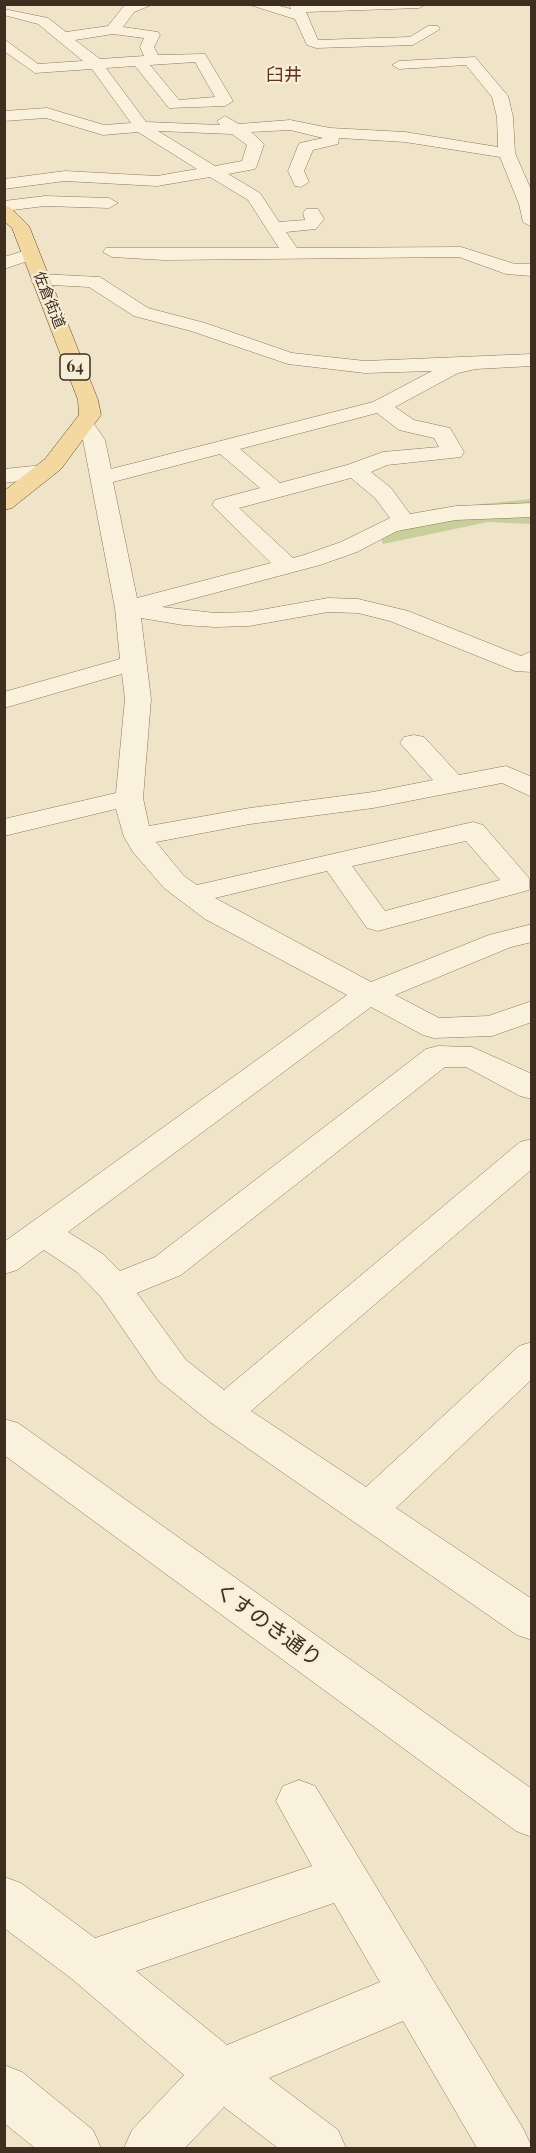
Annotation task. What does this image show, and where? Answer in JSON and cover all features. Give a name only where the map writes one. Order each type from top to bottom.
[{"type":"main road","name":"佐倉街道","points":[[4,211],[20,226],[88,400],[90,415],[84,426]]},
{"type":"main road","points":[[4,503],[43,472],[84,426]]},
{"type":"street","points":[[6,12],[32,4]]},
{"type":"street","points":[[113,30],[129,9],[147,4]]},
{"type":"street","points":[[254,4],[298,10],[357,5],[418,4],[451,52]]},
{"type":"street","points":[[357,5],[379,42]]},
{"type":"street","points":[[298,10],[312,42],[316,45],[413,41],[433,28]]},
{"type":"street","points":[[6,12],[43,21],[96,64],[142,128],[254,197],[290,252]]},
{"type":"street","points":[[4,32],[113,30],[153,35],[147,47],[146,61],[175,105],[225,101],[200,57],[146,61],[96,64],[35,69],[4,43]]},
{"type":"street","points":[[399,65],[470,60],[500,96],[505,117],[507,153],[528,204],[531,222]]},
{"type":"street","points":[[4,184],[65,176],[157,181],[249,165],[256,144],[233,129],[219,116],[226,111],[236,110]]},
{"type":"street","points":[[4,116],[47,113],[92,129],[233,129],[290,125],[330,133],[405,137],[507,153]]},
{"type":"street","points":[[301,182],[296,171],[306,146],[333,141],[330,133]]},
{"type":"street","points":[[4,206],[45,201],[109,203]]},
{"type":"street","points":[[275,228],[309,225],[315,219],[312,213]]},
{"type":"street","points":[[112,252],[164,255],[290,252],[520,252]]},
{"type":"street","points":[[461,252],[513,270],[531,270]]},
{"type":"street","points":[[4,264],[30,254]]},
{"type":"street","points":[[40,280],[93,281],[141,312],[198,327],[222,338],[288,358],[332,365],[365,367],[531,360]]},
{"type":"street","points":[[102,478],[380,406],[451,369],[476,363]]},
{"type":"street","points":[[288,566],[223,505],[354,470],[383,459],[453,452],[441,433],[407,426],[380,406]]},
{"type":"street","points":[[84,426],[94,440],[127,608],[138,699],[129,798],[130,814],[138,837],[147,852],[174,882],[216,913],[367,995],[434,1028],[492,1026],[531,1011]]},
{"type":"street","points":[[224,446],[276,491]]},
{"type":"street","points":[[354,470],[383,493],[404,522]]},
{"type":"street","points":[[4,476],[43,472]]},
{"type":"street","points":[[127,608],[288,566],[349,547],[366,535],[404,522],[456,513],[531,510]]},
{"type":"street","points":[[127,608],[183,618],[215,620],[249,619],[328,605],[358,606],[399,615],[524,666],[531,659]]},
{"type":"street","points":[[4,700],[134,663]]},
{"type":"street","points":[[414,743],[452,784]]},
{"type":"street","points":[[138,837],[250,816],[373,800],[452,784],[519,779],[531,789]]},
{"type":"street","points":[[4,828],[37,818],[129,798]]},
{"type":"street","points":[[193,896],[334,861],[473,831],[519,884],[378,922],[334,861]]},
{"type":"street","points":[[4,1261],[367,995],[500,941],[531,933]]},
{"type":"street","points":[[114,1288],[168,1266],[438,1056],[472,1057],[531,1088]]},
{"type":"street","points":[[224,1412],[531,1150]]},
{"type":"street","points":[[44,1233],[90,1263],[114,1288],[172,1370],[224,1412],[530,1618]]},
{"type":"street","points":[[368,1510],[531,1356]]},
{"type":"street","name":"くすのき通り","points":[[4,1434],[531,1816]]},
{"type":"street","points":[[299,1801],[506,2148]]},
{"type":"street","points":[[89,1963],[344,1878]]},
{"type":"street","points":[[4,1899],[89,1963],[221,2073],[320,2148]]},
{"type":"street","points":[[150,2148],[221,2073],[413,1992]]},
{"type":"street","points":[[4,2090],[75,2148]]},
{"type":"green space","points":[[531,499],[531,524],[488,522],[383,544],[376,525],[434,509]]},
{"type":"district","name":"臼井","points":[[284,75]]}]
